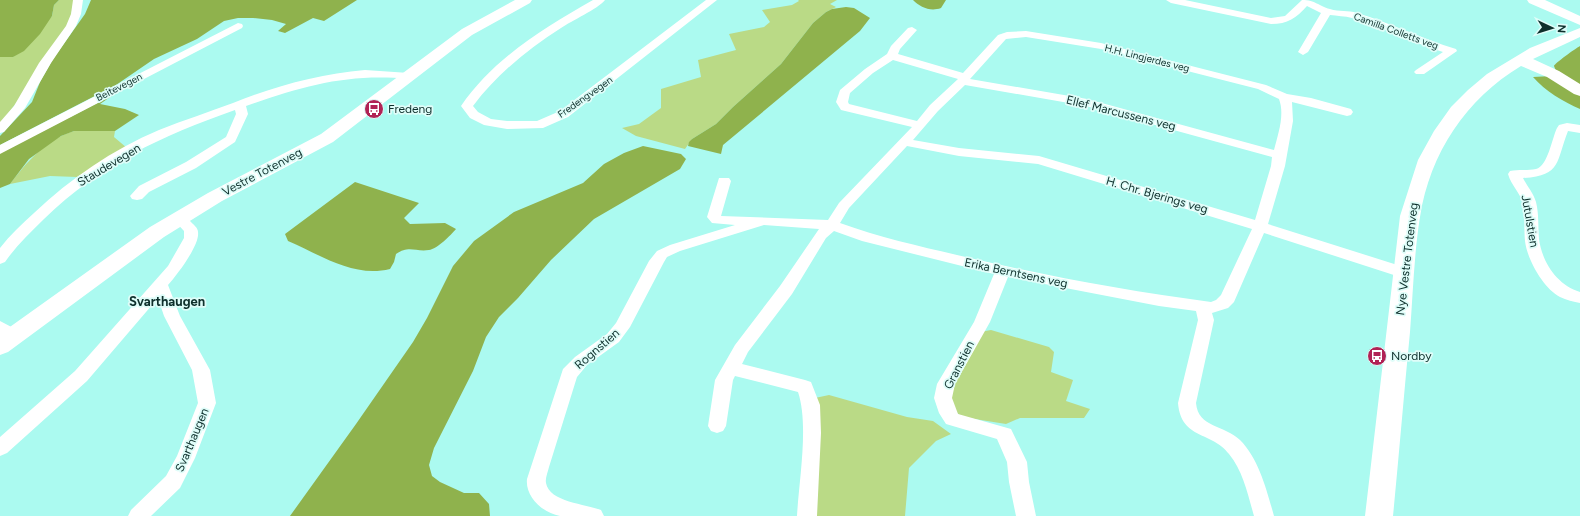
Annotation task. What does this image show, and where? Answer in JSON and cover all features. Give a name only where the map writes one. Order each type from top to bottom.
[{"type":"main road","name":"Vestre Totenveg","points":[[0,346],[7,331],[179,218],[327,138],[467,32],[525,0]]},
{"type":"main road","points":[[1534,0],[1580,21]]},
{"type":"main road","name":"Nye Vestre Totenveg","points":[[1379,516],[1410,216],[1420,177],[1431,150],[1450,120],[1467,100],[1490,79],[1536,51],[1580,32]]},
{"type":"main road","points":[[1521,60],[1553,74],[1580,91]]},
{"type":"street","points":[[0,129],[19,108],[48,59],[70,26],[76,14],[78,0]]},
{"type":"street","name":"Fredengvegen","points":[[600,0],[569,18],[517,53],[486,82],[467,106],[474,115],[488,122],[507,125],[539,125],[564,114],[712,0]]},
{"type":"street","name":"Camilla Colletts veg","points":[[1171,0],[1276,22],[1285,20],[1307,0],[1327,12],[1353,15],[1393,29],[1428,44],[1452,51],[1420,72]]},
{"type":"street","points":[[1303,52],[1327,12]]},
{"type":"street","name":"Beitevegen","points":[[0,150],[238,26]]},
{"type":"street","points":[[912,30],[895,48],[892,56],[848,87],[844,92],[842,102],[845,107],[920,125]]},
{"type":"street","name":"H.H. Lingjerdes veg","points":[[963,79],[989,52],[996,42],[1008,35],[1036,35],[1101,46],[1262,87],[1284,97],[1311,102],[1347,112]]},
{"type":"street","name":"Ellef Marcussens veg","points":[[892,56],[963,79],[1086,103],[1278,155]]},
{"type":"street","name":"Staudevegen","points":[[0,258],[17,237],[49,206],[97,169],[122,154],[156,137],[240,104],[290,87],[338,76],[374,72],[409,76]]},
{"type":"street","points":[[717,426],[724,380],[740,349],[786,290],[821,235],[832,225],[844,206],[934,108],[963,79]]},
{"type":"street","points":[[1264,516],[1248,469],[1239,452],[1230,441],[1195,424],[1187,414],[1187,403],[1206,320],[1203,308],[1212,308],[1222,304],[1228,298],[1260,226],[1278,166],[1278,155],[1285,132],[1287,102],[1284,97]]},
{"type":"street","points":[[137,196],[144,189],[191,165],[231,139],[242,114],[240,104]]},
{"type":"street","name":"Jutulstien","points":[[1580,129],[1567,127],[1563,128],[1556,150],[1547,168],[1542,172],[1515,174],[1529,198],[1533,245],[1539,260],[1556,286],[1566,293],[1580,298]]},
{"type":"street","name":"H. Chr. Bjerings veg","points":[[904,142],[959,152],[1039,160],[1260,226],[1404,273]]},
{"type":"street","name":"Rognstien","points":[[724,181],[714,217],[717,220],[832,225]]},
{"type":"street","points":[[0,448],[81,376],[161,286],[174,269],[191,238],[190,230],[179,218]]},
{"type":"street","name":"Rognstien","points":[[594,516],[548,502],[540,495],[536,482],[539,467],[569,374],[581,360],[613,338],[622,327],[645,281],[656,261],[662,254],[675,248],[763,221]]},
{"type":"street","name":"Erika Berntsens veg","points":[[832,225],[867,238],[1003,271],[1203,308]]},
{"type":"street","name":"Granstien","points":[[1003,271],[982,322],[946,384],[943,398],[948,413],[952,419],[1004,434],[1011,446],[1017,462],[1019,482],[1026,516]]},
{"type":"street","name":"Svarthaugen","points":[[138,516],[173,482],[186,458],[207,403],[201,370],[172,316],[161,286]]},
{"type":"street","points":[[731,368],[806,387],[812,405],[812,433],[807,516]]},
{"type":"green space","points":[[0,0],[59,0],[54,5],[52,16],[40,34],[24,51],[13,57],[0,57]]},
{"type":"green space","points":[[59,0],[74,0],[70,21],[17,102],[0,124],[0,57],[13,57],[52,16],[54,5]]},
{"type":"green space","points":[[91,0],[357,0],[324,21],[313,18],[285,33],[278,31],[286,24],[272,20],[238,18],[224,21],[197,39],[154,59],[116,85],[0,145],[0,136],[32,102],[40,82],[53,59],[85,14]]},
{"type":"green space","points":[[798,0],[837,0],[830,4],[836,7],[826,12],[813,23],[781,64],[716,124],[692,139],[685,149],[636,136],[622,128],[639,124],[661,108],[661,89],[701,77],[698,60],[736,50],[729,34],[764,27],[770,22],[762,10],[792,5],[799,1]]},
{"type":"green space","points":[[913,0],[946,0],[941,8],[929,9],[922,7]]},
{"type":"green space","points":[[846,7],[854,8],[870,18],[860,31],[723,145],[721,154],[688,146],[692,139],[716,124],[781,64],[813,23],[832,9]]},
{"type":"green space","points":[[1580,46],[1580,109],[1555,96],[1533,77],[1552,76],[1556,71],[1554,66],[1555,64]]},
{"type":"green space","points":[[113,95],[100,104],[125,109],[139,115],[115,131],[74,131],[61,136],[29,159],[10,184],[0,188],[0,153]]},
{"type":"green space","points":[[74,131],[115,131],[114,137],[127,148],[77,177],[50,176],[10,184],[30,160],[46,145]]},
{"type":"green space","points":[[643,146],[681,154],[686,159],[680,169],[594,219],[551,260],[518,298],[499,317],[486,337],[473,371],[434,448],[429,465],[432,476],[440,482],[464,493],[479,493],[489,504],[490,516],[290,516],[413,342],[427,318],[453,266],[474,241],[514,212],[583,183],[604,164],[624,153]]},
{"type":"green space","points":[[355,182],[419,203],[404,218],[410,224],[445,223],[456,229],[436,247],[429,250],[408,249],[401,251],[396,254],[390,269],[376,271],[350,268],[338,264],[288,241],[285,234]]},
{"type":"green space","points":[[991,330],[1049,347],[1054,352],[1051,372],[1073,380],[1066,401],[1090,409],[1084,418],[1020,418],[1006,424],[962,417],[952,409],[950,394],[980,332]]},
{"type":"green space","points":[[829,395],[907,417],[933,421],[951,434],[936,441],[909,468],[905,516],[813,516],[815,398]]},
{"type":"place","name":"Fredeng","points":[[374,109]]},
{"type":"place","name":"Nordby","points":[[1377,356]]},
{"type":"district","name":"Svarthaugen","points":[[167,301]]}]
